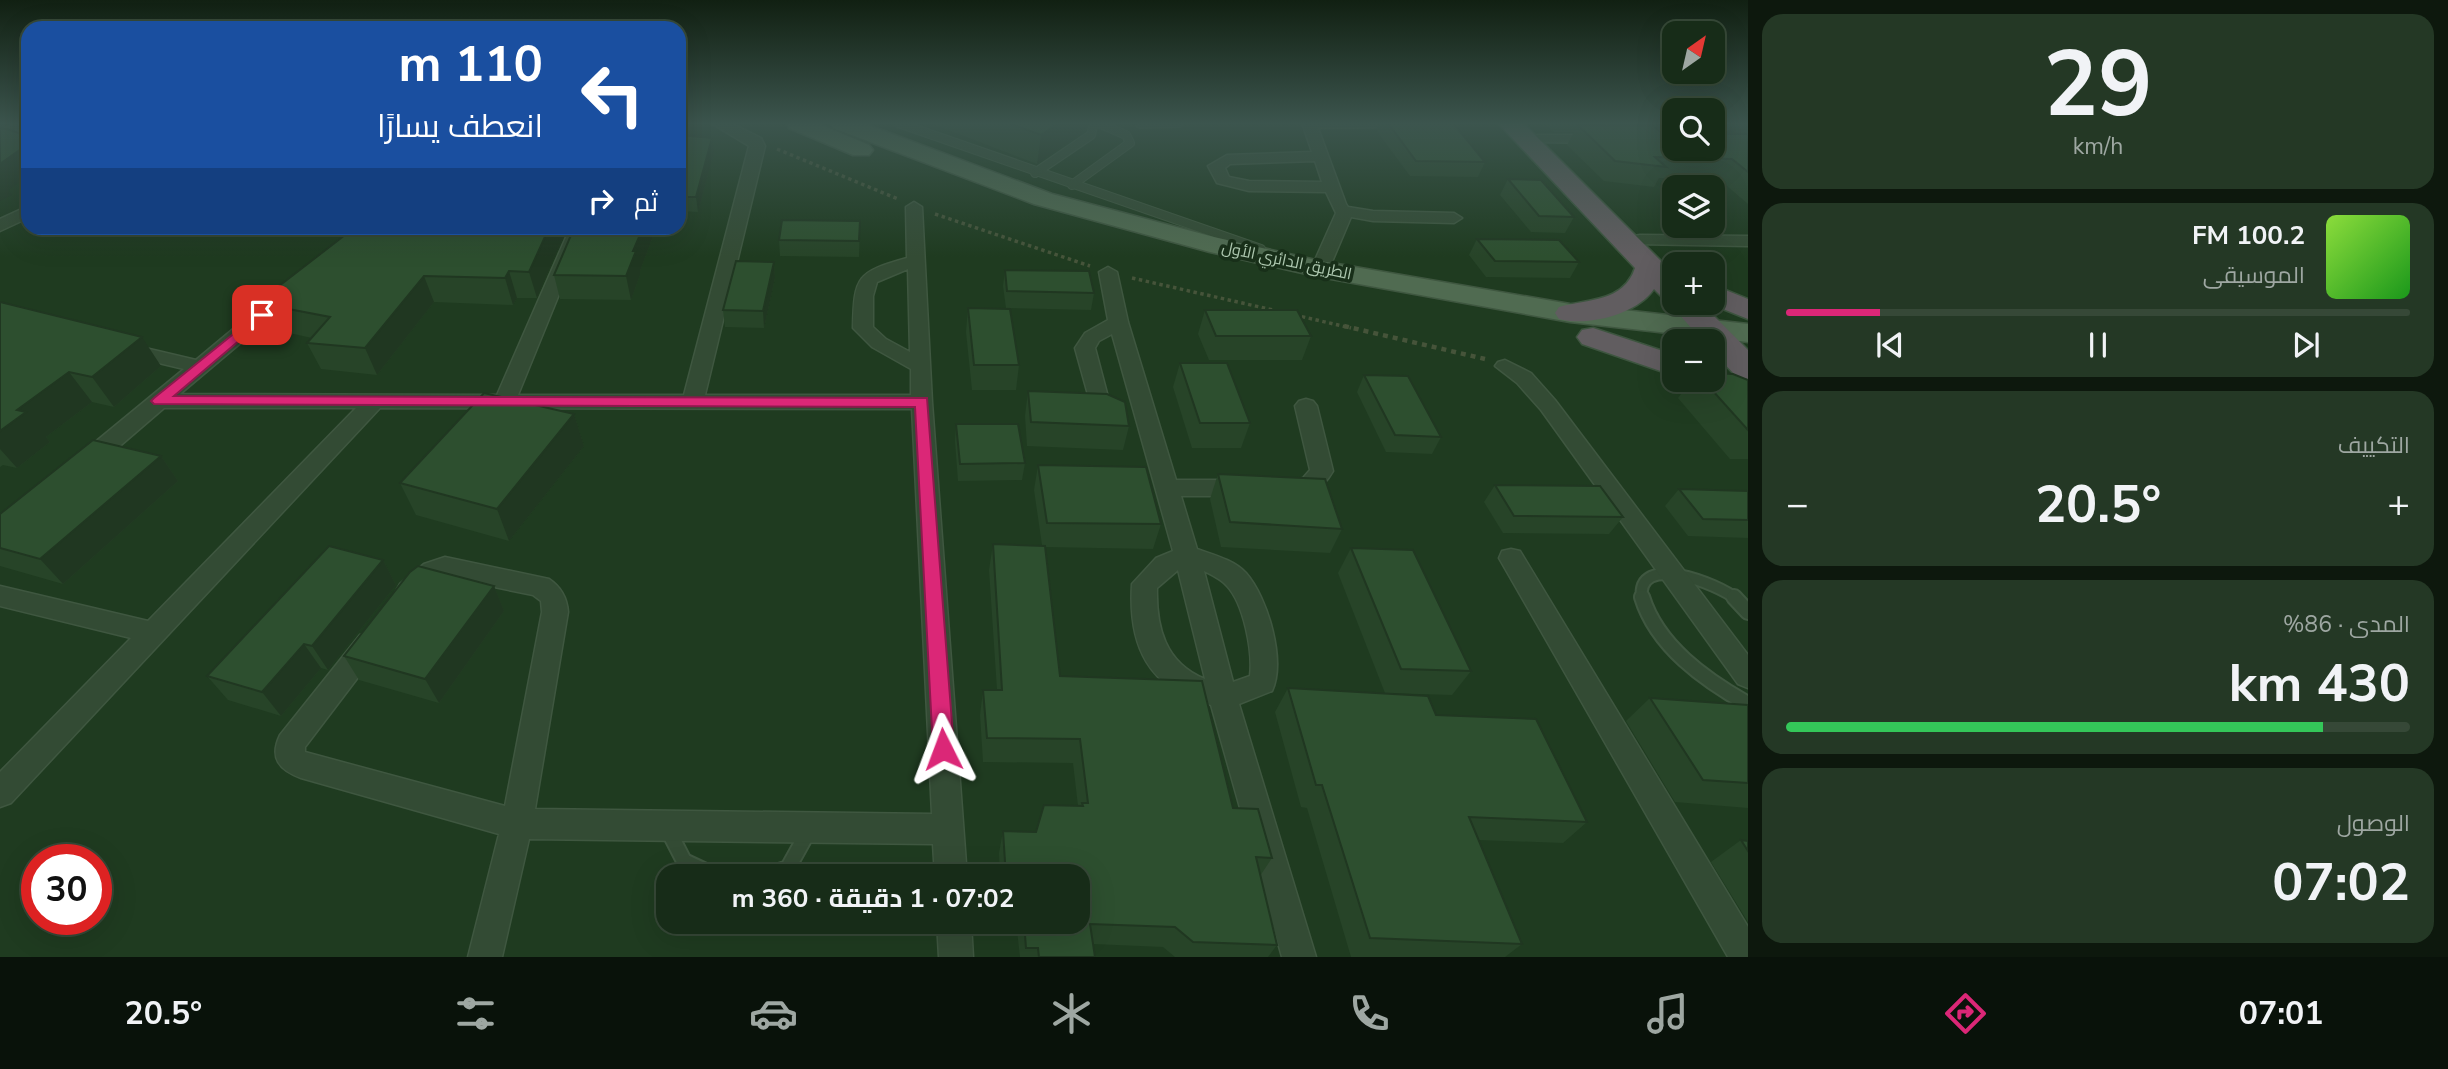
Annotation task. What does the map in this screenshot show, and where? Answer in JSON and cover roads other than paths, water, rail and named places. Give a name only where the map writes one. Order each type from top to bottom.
[{"type":"highway","points":[[1557,168],[1662,264]]},
{"type":"highway","points":[[1566,168],[1662,264]]},
{"type":"highway","points":[[1570,313],[1621,302],[1637,292],[1662,266]]},
{"type":"highway","points":[[1701,315],[1734,338]]},
{"type":"highway","points":[[1723,315],[1734,338]]},
{"type":"highway","points":[[1593,337],[1662,361]]},
{"type":"highway","points":[[1725,388],[1748,400]]},
{"type":"main road","name":"الطريق الدائري الأول","points":[[905,168],[1030,214],[1215,265],[1356,295],[1593,337],[1662,345]]},
{"type":"main road","name":"الطريق الدائري الأول","points":[[960,168],[1043,199],[1210,244],[1320,269],[1570,313],[1734,338]]},
{"type":"street","points":[[694,401],[752,168]]},
{"type":"street","points":[[1217,168],[1223,180],[1239,185],[1331,187]]},
{"type":"street","points":[[1324,168],[1339,208],[1345,211],[1373,215],[1454,218]]},
{"type":"street","points":[[915,206],[920,366],[950,864]]},
{"type":"street","points":[[1320,269],[1345,211]]},
{"type":"street","points":[[0,226],[21,215]]},
{"type":"street","points":[[505,401],[575,235]]},
{"type":"street","points":[[1711,252],[1748,242]]},
{"type":"street","points":[[916,261],[881,271],[869,279],[863,287],[863,328],[879,343],[920,366]]},
{"type":"street","points":[[1108,272],[1118,322],[1299,957]]},
{"type":"street","points":[[74,472],[304,280]]},
{"type":"street","points":[[1118,322],[1092,337],[1085,348],[1100,404],[1116,415],[1147,426]]},
{"type":"street","points":[[108,345],[200,367]]},
{"type":"street","points":[[1505,366],[1524,378],[1548,405],[1748,676]]},
{"type":"street","points":[[159,401],[922,402]]},
{"type":"street","points":[[0,793],[375,401]]},
{"type":"street","points":[[1166,488],[1299,489],[1310,485],[1322,471],[1306,406]]},
{"type":"street","points":[[1186,555],[1210,563],[1233,577],[1241,585],[1255,621],[1266,668],[1265,677],[1254,688],[1223,696],[1185,685],[1161,666],[1148,633],[1145,584],[1165,565],[1186,555]]},
{"type":"street","points":[[1511,558],[1747,957]]},
{"type":"street","points":[[485,957],[517,824],[555,612],[554,598],[540,586],[445,568],[423,577],[391,614],[290,744],[291,759],[301,765],[517,824],[948,829]]},
{"type":"street","points":[[0,596],[153,633]]},
{"type":"street","points":[[955,934],[956,957]]},
{"type":"lane","points":[[1020,168],[1320,269]]},
{"type":"lane","points":[[1035,173],[1043,168]]},
{"type":"lane","points":[[1072,186],[1097,168]]},
{"type":"lane","points":[[1748,612],[1728,592],[1672,572],[1651,578],[1642,587],[1641,594],[1646,609],[1676,654],[1691,669],[1748,704]]},
{"type":"lane","points":[[665,825],[684,861],[690,864]]},
{"type":"lane","points":[[790,864],[810,827]]}]
